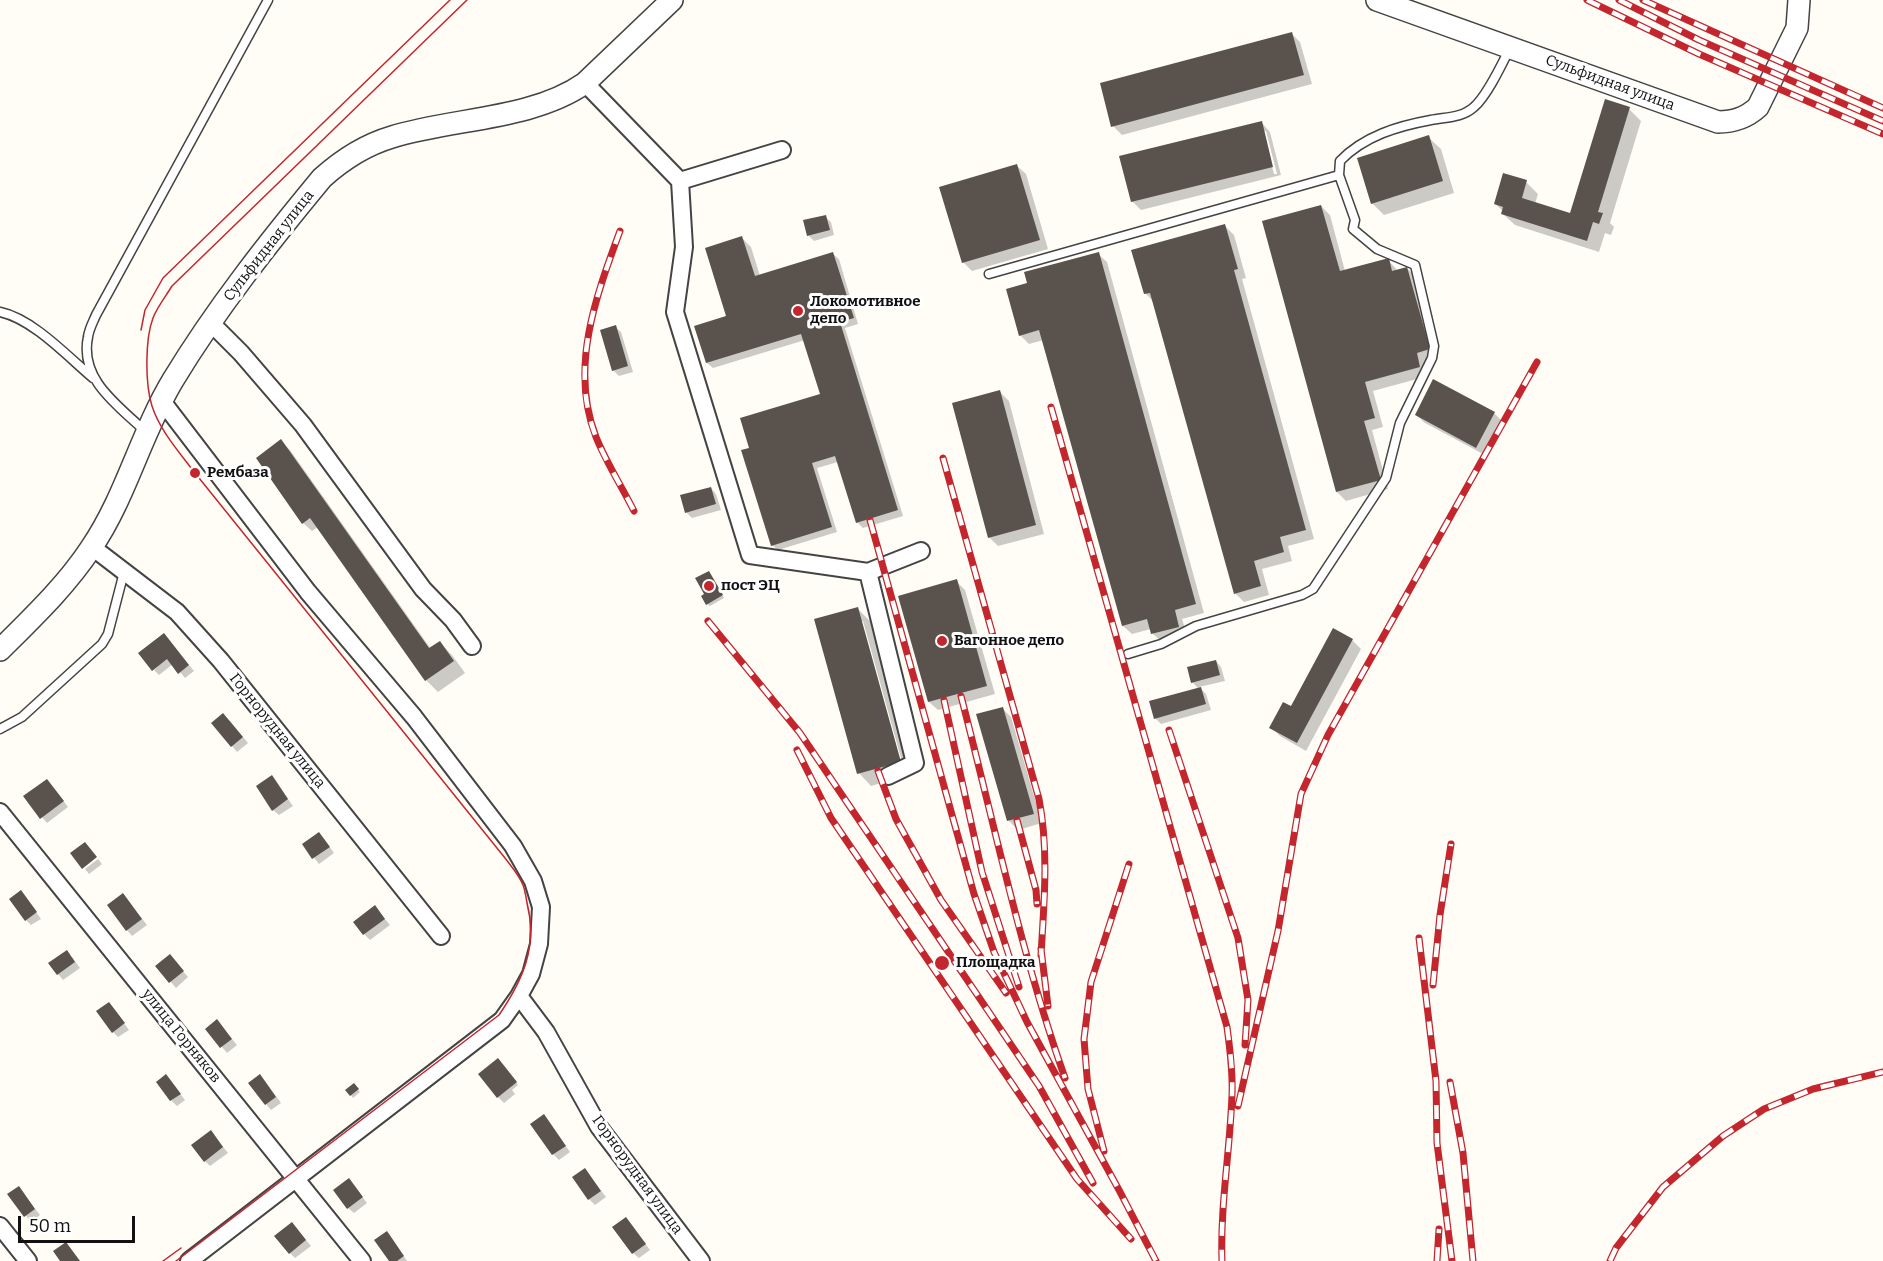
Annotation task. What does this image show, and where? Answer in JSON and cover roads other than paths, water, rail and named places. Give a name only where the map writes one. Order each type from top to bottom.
[{"type":"street","name":"Сульфидная улица","points":[[0,650],[63,584],[92,547],[109,516],[162,401],[210,323],[322,178],[348,158],[390,137],[510,112],[573,91],[585,83],[672,0]]},
{"type":"street","name":"Сульфидная улица","points":[[1377,0],[1718,122],[1730,122],[1751,114],[1758,107],[1797,28],[1799,0]]},
{"type":"street","points":[[585,83],[680,181],[684,247],[675,312],[750,555],[868,572],[921,551]]},
{"type":"street","points":[[680,181],[782,150]]},
{"type":"street","points":[[210,323],[241,353],[303,425],[423,589],[453,620],[472,646]]},
{"type":"street","points":[[162,401],[308,592],[414,717],[513,846],[533,881],[541,907],[539,944],[531,974],[502,1020],[189,1261]]},
{"type":"street","name":"Горнорудная улица","points":[[92,547],[177,612],[221,661],[441,936]]},
{"type":"street","points":[[868,572],[915,763],[888,776]]},
{"type":"street","name":"улица Горняков","points":[[0,812],[362,1261]]},
{"type":"street","name":"Горнорудная улица","points":[[519,996],[546,1032],[599,1127],[701,1261]]},
{"type":"street","points":[[0,1226],[28,1261]]},
{"type":"lane","points":[[93,378],[86,360],[87,337],[96,315],[268,0]]},
{"type":"lane","points":[[1128,654],[1161,644],[1196,626],[1302,595],[1313,589],[1386,478],[1400,423],[1432,358],[1434,346],[1415,265],[1377,249],[1353,229],[1355,220],[1339,175],[1340,161],[1351,150],[1371,138],[1405,125],[1458,116],[1475,107],[1511,48]]},
{"type":"lane","points":[[989,274],[1339,175]]},
{"type":"lane","points":[[0,312],[11,314],[31,326],[93,378],[108,396],[147,433]]},
{"type":"lane","points":[[0,729],[22,717],[102,644],[108,634],[124,572]]},
{"type":"tram line","points":[[141,330],[145,310],[163,278],[450,0]]},
{"type":"tram line","points":[[176,1261],[499,1015],[515,989],[526,962],[531,934],[530,919],[524,889],[517,874],[177,450],[165,433],[152,406],[147,374],[150,327],[157,310],[172,286],[467,0]]},
{"type":"tram line","points":[[163,1261],[181,1248]]},
{"type":"railway","points":[[1587,0],[1699,54],[1883,134]]},
{"type":"railway","points":[[1619,0],[1699,40],[1883,121]]},
{"type":"railway","points":[[1643,0],[1883,108]]},
{"type":"railway","points":[[620,231],[602,281],[589,332],[585,359],[585,385],[588,411],[596,437],[634,511]]},
{"type":"railway","points":[[1238,1106],[1278,931],[1301,794],[1328,735],[1537,362]]},
{"type":"railway","points":[[1051,407],[1227,1027],[1232,1086],[1222,1220],[1222,1261]]},
{"type":"railway","points":[[943,458],[1039,799],[1045,858],[1041,955]]},
{"type":"railway","points":[[870,520],[974,894],[994,952],[1027,1022],[1156,1261]]},
{"type":"railway","points":[[708,621],[800,733],[1039,1086],[1093,1183]]},
{"type":"railway","points":[[961,696],[1021,936],[1065,1078]]},
{"type":"railway","points":[[944,700],[982,872],[1019,987]]},
{"type":"railway","points":[[1169,730],[1238,938],[1248,1000],[1245,1045]]},
{"type":"railway","points":[[797,750],[831,818],[1077,1179],[1131,1239]]},
{"type":"railway","points":[[878,771],[896,819],[941,900],[1006,993]]},
{"type":"railway","points":[[1017,820],[1036,890],[1037,904]]},
{"type":"railway","points":[[1433,985],[1440,915],[1451,844]]},
{"type":"railway","points":[[1104,1151],[1088,1089],[1084,1039],[1091,982],[1129,864]]},
{"type":"railway","points":[[1419,938],[1436,1081],[1437,1143],[1452,1261]]},
{"type":"railway","points":[[1041,949],[1048,1006]]},
{"type":"railway","points":[[1610,1261],[1616,1248],[1663,1187],[1723,1136],[1764,1109],[1813,1089],[1883,1072]]},
{"type":"railway","points":[[1450,1082],[1463,1153],[1473,1261]]},
{"type":"railway","points":[[1437,1261],[1439,1229]]},
{"type":"place","name":"Локомотивное депо","points":[[798,311]]},
{"type":"place","name":"Рембаза","points":[[195,473]]},
{"type":"place","name":"пост ЭЦ","points":[[709,586]]},
{"type":"place","name":"Вагонное депо","points":[[942,641]]},
{"type":"place","name":"Площадка","points":[[942,963]]}]
